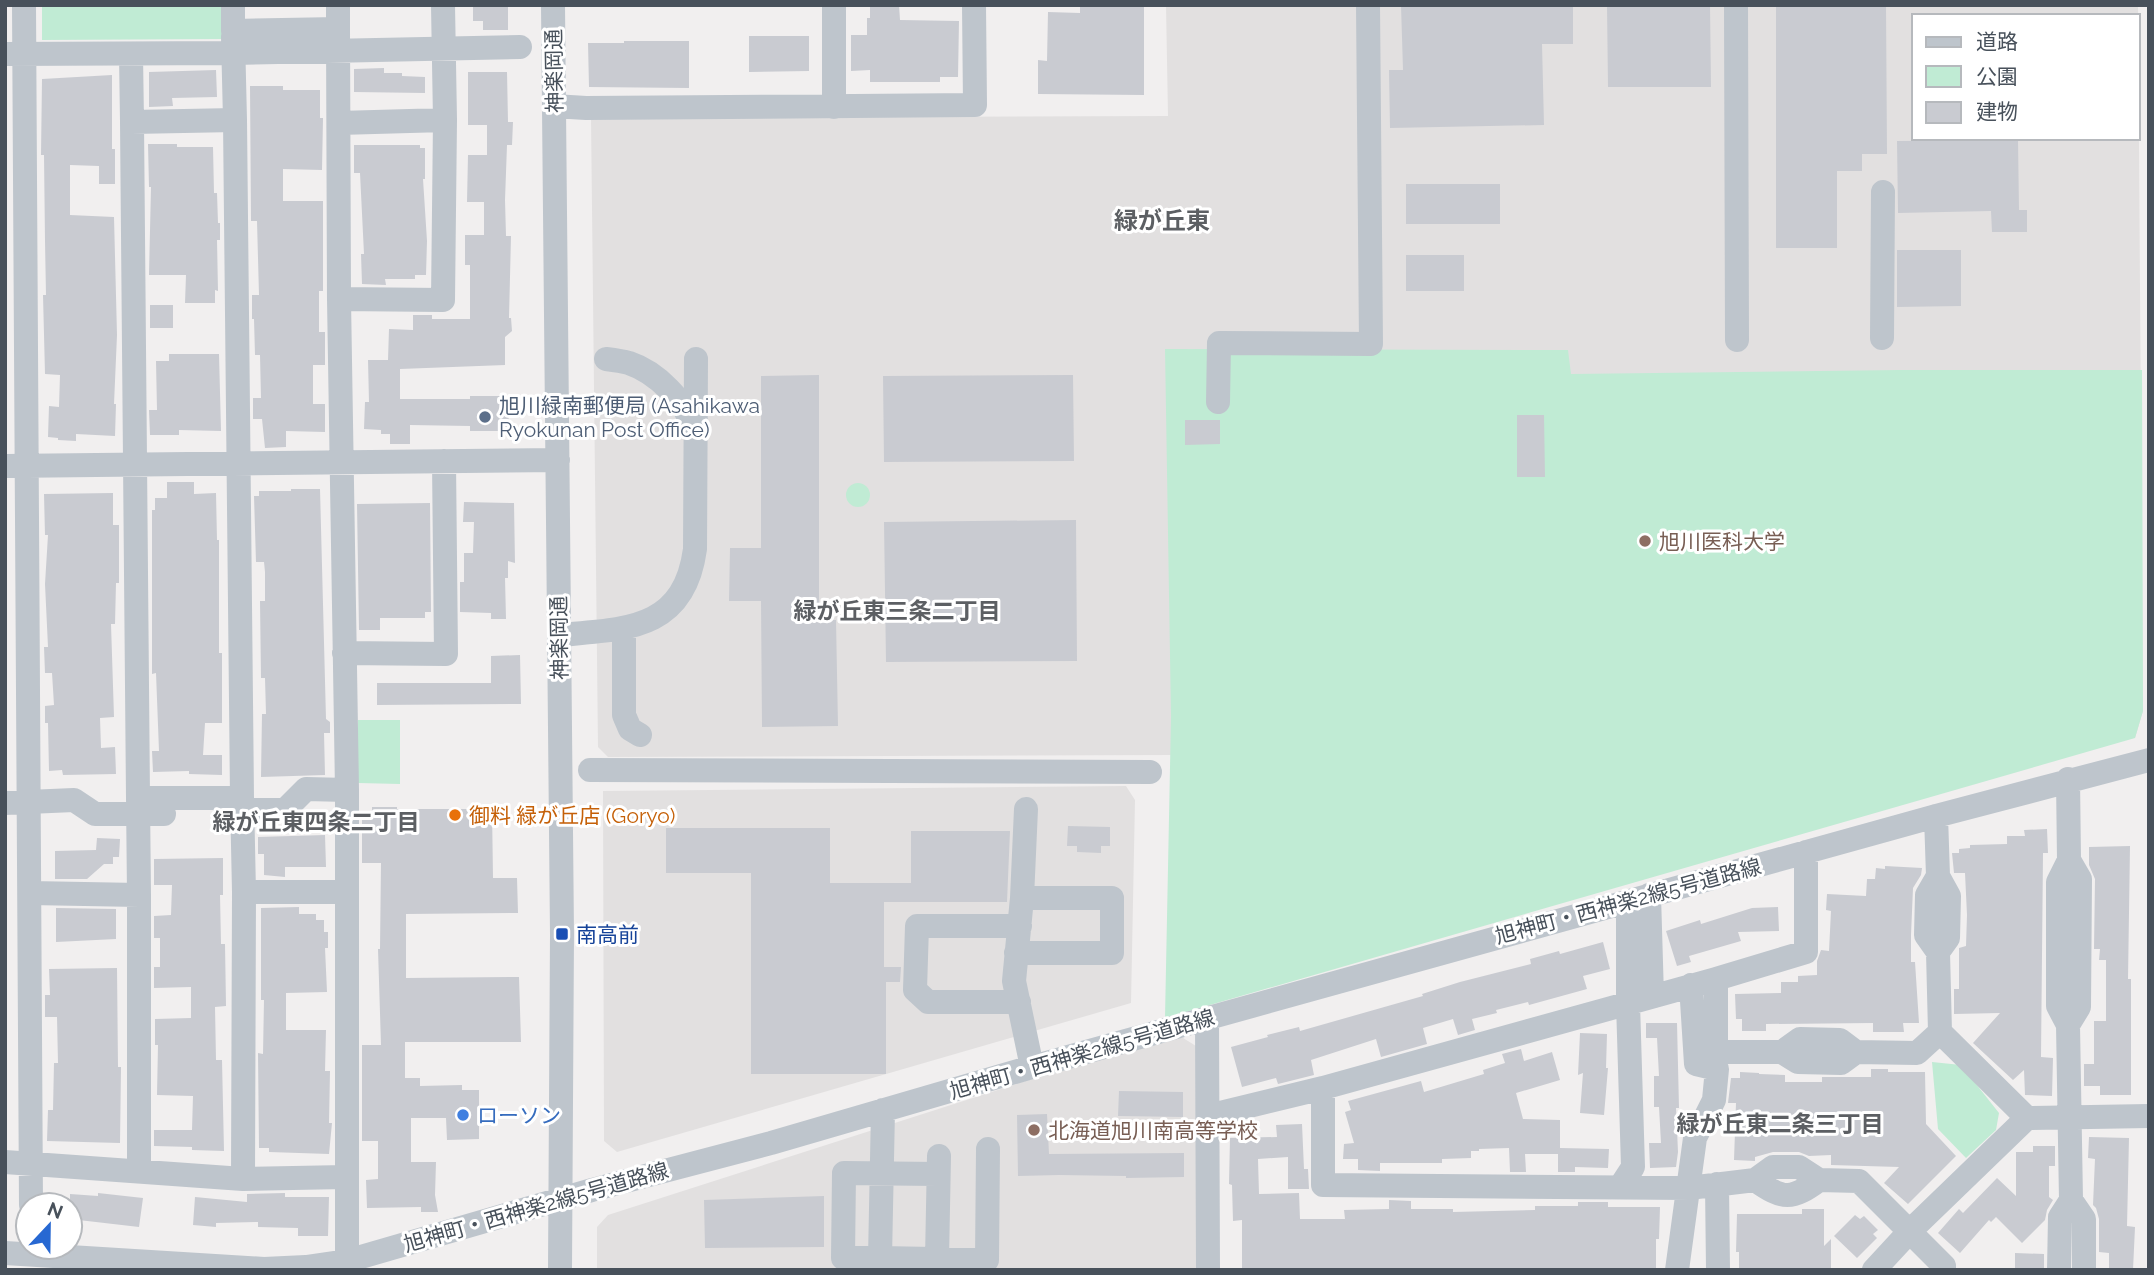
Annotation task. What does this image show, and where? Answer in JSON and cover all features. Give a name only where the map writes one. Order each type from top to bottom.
[{"type":"street","points":[[24,5],[15,54],[17,803],[30,893],[17,1163],[26,1191]]},
{"type":"street","points":[[233,5],[244,892],[243,1179]]},
{"type":"street","points":[[339,299],[443,300],[443,5]]},
{"type":"street","name":"神楽岡通","points":[[553,5],[562,934],[560,1270]]},
{"type":"street","points":[[834,5],[834,107]]},
{"type":"street","points":[[554,106],[975,105],[974,5]]},
{"type":"street","points":[[1218,402],[1219,343],[1371,344],[1368,5]]},
{"type":"street","points":[[1736,5],[1737,340]]},
{"type":"street","points":[[15,54],[131,54],[338,29],[443,50],[520,47]]},
{"type":"street","points":[[338,29],[339,299],[347,790],[347,1265]]},
{"type":"street","points":[[131,54],[139,1170]]},
{"type":"street","points":[[131,122],[235,120]]},
{"type":"street","points":[[339,123],[445,120]]},
{"type":"street","points":[[1882,338],[1883,192]]},
{"type":"street","points":[[606,359],[629,363],[667,387],[691,419],[695,437]]},
{"type":"street","points":[[559,635],[624,629],[650,621],[671,604],[684,588],[692,569],[695,549],[696,359]]},
{"type":"street","points":[[16,466],[558,460]]},
{"type":"street","points":[[344,653],[446,654],[444,461]]},
{"type":"street","points":[[624,629],[624,715],[630,729],[640,735]]},
{"type":"street","name":"旭神町・西神楽2線5号道路線","points":[[84,1260],[264,1269],[347,1265],[560,1199],[771,1143],[1032,1067],[2068,779],[2149,760]]},
{"type":"street","points":[[590,770],[1150,772]]},
{"type":"street","points":[[2059,1270],[2060,1217],[2071,1200],[2068,1025],[2058,1006],[2058,882],[2069,860],[2068,779]]},
{"type":"street","points":[[17,803],[74,800],[95,814],[138,806],[243,806],[253,810],[285,810],[306,789],[347,790]]},
{"type":"street","points":[[1026,809],[1022,898],[1014,981],[1032,1067]]},
{"type":"street","points":[[1936,816],[1938,876],[1927,895],[1926,935],[1938,952],[1940,1032],[2027,1118]]},
{"type":"street","points":[[1208,1116],[1323,1088],[1806,952],[1806,852]]},
{"type":"street","points":[[244,892],[346,892]]},
{"type":"street","points":[[30,893],[139,895]]},
{"type":"street","points":[[1016,953],[1112,953],[1112,898],[1022,898]]},
{"type":"street","points":[[1639,898],[1652,996]]},
{"type":"street","points":[[1620,1187],[1633,1167],[1628,1003],[1639,898]]},
{"type":"street","points":[[1019,1002],[928,1002],[915,990],[917,926],[1020,926]]},
{"type":"street","points":[[1716,979],[1716,1052],[1782,1052],[1798,1062],[1841,1063],[1856,1052],[1917,1053],[1940,1032]]},
{"type":"street","points":[[1677,1270],[1695,1138],[1714,1100],[1717,1069],[1696,1064],[1691,985]]},
{"type":"street","points":[[1207,1019],[1208,1270]]},
{"type":"street","points":[[1323,1088],[1323,1185],[1689,1188],[1755,1180],[1774,1195],[1801,1194],[1819,1180],[1858,1181],[1944,1266],[1944,1270]]},
{"type":"street","points":[[880,1258],[883,1110]]},
{"type":"street","points":[[1874,1270],[1910,1231],[2027,1118],[2149,1116]]},
{"type":"street","points":[[937,1259],[938,1165],[882,1173],[844,1173],[843,1258],[987,1260],[988,1149]]},
{"type":"street","points":[[17,1163],[243,1179],[345,1177]]},
{"type":"street","points":[[1717,1184],[1718,1270]]},
{"type":"street","points":[[2071,1200],[2084,1219],[2084,1270]]},
{"type":"shaded area","name":"旭川医科大学","points":[[1166,5],[2138,5],[2138,14],[1912,14],[1912,140],[2139,140],[2143,711],[2135,738],[1170,755],[608,757],[598,747],[591,118],[1168,116]]},
{"type":"shaded area","points":[[1126,786],[1135,800],[1131,1003],[617,1152],[604,1141],[603,791]]},
{"type":"shaded area","name":"北海道旭川南高等学校","points":[[1175,1033],[1196,1046],[1200,1270],[597,1270],[597,1227],[608,1215]]},
{"type":"green space","points":[[42,5],[225,5],[226,39],[42,40]]},
{"type":"green space","name":"旭川医科大学","points":[[1165,349],[1568,350],[1571,374],[2142,370],[2143,711],[2135,738],[1165,1018],[1171,717]]},
{"type":"green space","points":[[858,483],[869,490],[870,495],[863,506],[858,507],[847,500],[846,495],[853,484]]},
{"type":"green space","points":[[358,720],[400,720],[400,784],[358,783]]},
{"type":"green space","points":[[1932,1062],[1961,1065],[1999,1113],[1996,1130],[1966,1158],[1938,1129]]},
{"type":"building","points":[[473,5],[508,5],[508,30],[483,30],[483,21],[473,21]]},
{"type":"building","points":[[870,5],[899,5],[900,20],[959,21],[958,77],[940,77],[940,82],[870,82],[870,70],[851,71],[851,35],[867,35]]},
{"type":"building","points":[[1080,5],[1144,5],[1144,95],[1038,94],[1038,60],[1047,61],[1048,12],[1080,13]]},
{"type":"building","points":[[1401,5],[1573,5],[1573,44],[1542,44],[1544,125],[1390,128],[1389,70],[1403,70]]},
{"type":"building","points":[[1607,5],[1710,5],[1711,87],[1608,87]]},
{"type":"building","points":[[1776,5],[1886,5],[1887,154],[1862,154],[1862,171],[1837,171],[1837,248],[1776,248]]},
{"type":"building","points":[[749,36],[809,36],[809,71],[749,72]]},
{"type":"building","points":[[689,41],[689,88],[589,87],[588,43]]},
{"type":"building","points":[[384,68],[384,73],[425,77],[425,93],[354,92],[354,69]]},
{"type":"building","points":[[216,70],[217,97],[172,98],[173,106],[149,107],[149,72]]},
{"type":"building","points":[[468,72],[507,72],[508,122],[513,122],[512,145],[507,145],[505,200],[506,236],[511,236],[509,318],[512,331],[505,337],[505,365],[400,369],[400,399],[508,396],[509,431],[470,431],[470,426],[410,425],[410,444],[390,444],[390,434],[381,434],[381,430],[364,429],[365,402],[369,402],[368,360],[388,360],[389,329],[413,330],[413,315],[432,315],[432,319],[470,319],[470,265],[465,265],[465,235],[484,235],[484,202],[467,202],[468,155],[487,155],[487,125],[468,125]]},
{"type":"building","points":[[112,75],[115,184],[99,184],[99,166],[70,165],[70,215],[114,217],[117,335],[115,436],[76,434],[76,441],[58,440],[48,437],[49,406],[59,407],[60,375],[45,374],[42,79]]},
{"type":"building","points":[[250,86],[283,86],[283,90],[320,90],[320,118],[323,118],[322,170],[283,169],[283,201],[323,201],[323,291],[319,291],[319,332],[325,332],[325,365],[313,365],[313,404],[325,404],[325,432],[286,431],[286,447],[265,448],[262,419],[253,419],[253,398],[261,398],[260,355],[255,355],[252,319],[252,295],[259,295],[257,221],[251,221]]},
{"type":"building","points":[[2018,140],[2019,210],[2027,210],[2027,232],[1992,232],[1991,211],[1898,213],[1897,141]]},
{"type":"building","points":[[148,144],[213,147],[214,193],[217,193],[220,223],[220,240],[217,240],[218,291],[215,290],[215,303],[185,303],[186,275],[149,275],[151,187]]},
{"type":"building","points":[[354,145],[420,145],[420,148],[425,148],[423,179],[426,275],[415,275],[415,279],[385,279],[386,285],[362,284],[361,254],[364,254],[360,173],[354,173]]},
{"type":"building","points":[[1406,184],[1500,184],[1500,224],[1406,224]]},
{"type":"building","points":[[1897,250],[1961,250],[1961,306],[1897,307]]},
{"type":"building","points":[[1406,255],[1464,255],[1464,291],[1406,291]]},
{"type":"building","points":[[150,305],[173,305],[173,328],[150,328]]},
{"type":"building","points":[[169,354],[219,354],[221,431],[179,430],[179,435],[150,435],[149,410],[157,410],[156,361],[169,361]]},
{"type":"building","points":[[819,375],[819,620],[836,620],[838,726],[762,727],[761,601],[729,601],[730,548],[761,548],[761,376]]},
{"type":"building","points":[[1073,375],[1074,461],[884,462],[883,376]]},
{"type":"building","points":[[1517,415],[1544,415],[1545,477],[1517,477]]},
{"type":"building","points":[[1185,420],[1220,420],[1220,444],[1185,445]]},
{"type":"building","points":[[167,482],[194,482],[194,494],[216,493],[222,723],[205,723],[203,755],[222,755],[222,775],[189,774],[189,771],[153,772],[152,751],[159,751],[156,673],[152,674],[152,510],[155,510],[155,498],[167,498]]},
{"type":"building","points":[[320,489],[326,719],[330,722],[330,733],[324,733],[325,775],[261,777],[262,714],[266,714],[265,678],[261,678],[260,601],[265,601],[265,572],[264,562],[256,562],[254,496],[259,496],[259,491]]},
{"type":"building","points":[[113,493],[113,525],[119,525],[119,583],[116,583],[115,624],[111,624],[114,717],[100,718],[101,748],[115,747],[116,774],[63,775],[62,770],[49,771],[48,723],[45,723],[45,706],[54,705],[52,673],[45,673],[44,647],[48,647],[45,584],[48,535],[45,535],[44,494]]},
{"type":"building","points":[[464,502],[514,503],[515,563],[508,561],[508,578],[505,578],[506,619],[491,619],[491,613],[460,612],[464,553],[473,553],[474,522],[463,522]]},
{"type":"building","points":[[430,503],[431,612],[425,612],[425,618],[380,618],[380,630],[359,630],[357,504]]},
{"type":"building","points":[[1076,520],[1077,661],[886,662],[884,522]]},
{"type":"building","points":[[520,655],[521,704],[377,705],[377,683],[491,683],[491,656]]},
{"type":"building","points":[[372,807],[492,809],[493,878],[517,878],[518,913],[406,914],[406,978],[519,977],[521,1042],[405,1042],[405,1078],[420,1078],[420,1086],[462,1085],[462,1090],[479,1090],[479,1139],[447,1140],[446,1118],[411,1118],[411,1162],[436,1162],[435,1195],[438,1212],[421,1212],[421,1207],[367,1208],[366,1180],[378,1179],[378,1141],[362,1141],[362,1045],[381,1045],[378,949],[381,863],[362,863],[362,814],[372,814]]},
{"type":"building","points":[[1068,826],[1110,827],[1110,846],[1101,846],[1101,853],[1077,852],[1077,846],[1067,846]]},
{"type":"building","points":[[666,828],[830,828],[830,883],[911,883],[911,831],[1010,831],[1007,902],[884,902],[884,967],[901,967],[900,982],[886,982],[886,1074],[751,1074],[751,873],[666,873]]},
{"type":"building","points":[[2047,829],[2048,853],[2043,853],[2041,1057],[2053,1058],[2052,1096],[2025,1095],[2024,1070],[2013,1080],[1973,1043],[2000,1013],[1954,1014],[1954,989],[1959,989],[1959,948],[1966,946],[1967,915],[1965,873],[1954,873],[1952,853],[1959,853],[1959,849],[1970,848],[1970,845],[2007,844],[2007,836],[2025,836],[2024,830]]},
{"type":"building","points":[[325,835],[326,867],[285,867],[285,877],[264,875],[264,854],[258,854],[258,837]]},
{"type":"building","points":[[97,838],[120,839],[119,857],[113,857],[113,864],[104,864],[87,879],[55,879],[55,851],[96,850]]},
{"type":"building","points":[[2130,846],[2128,979],[2131,979],[2131,1095],[2100,1095],[2100,1086],[2084,1086],[2084,1064],[2094,1064],[2094,1021],[2106,1021],[2106,960],[2099,960],[2100,949],[2094,949],[2095,879],[2089,865],[2089,847]]},
{"type":"building","points":[[223,858],[223,895],[220,895],[221,944],[225,944],[226,1006],[215,1007],[216,1060],[222,1060],[224,1151],[154,1146],[154,1130],[192,1130],[193,1096],[157,1095],[158,1045],[155,1045],[155,1019],[191,1018],[191,987],[154,988],[154,967],[160,967],[160,938],[154,938],[154,916],[171,915],[172,885],[154,885],[154,859]]},
{"type":"building","points":[[1885,866],[1922,868],[1913,888],[1911,935],[1911,962],[1915,962],[1919,1023],[1903,1023],[1904,1032],[1873,1032],[1873,1023],[1766,1024],[1766,1031],[1742,1031],[1742,1019],[1736,1019],[1735,994],[1781,993],[1781,982],[1798,982],[1798,976],[1817,975],[1817,961],[1821,950],[1829,951],[1831,911],[1826,910],[1827,894],[1866,896],[1867,879],[1875,879],[1876,868],[1885,869]]},
{"type":"building","points":[[299,907],[299,914],[316,914],[316,920],[324,920],[324,932],[328,932],[328,948],[325,948],[327,992],[286,993],[286,1030],[326,1030],[325,1071],[330,1071],[329,1123],[332,1123],[329,1154],[269,1152],[269,1148],[259,1148],[258,1053],[263,1054],[264,1000],[261,1000],[261,908]]},
{"type":"building","points":[[1778,907],[1779,931],[1738,932],[1741,941],[1689,956],[1691,962],[1677,966],[1666,931],[1700,920],[1701,924],[1752,908]]},
{"type":"building","points":[[56,908],[116,909],[116,939],[56,942]]},
{"type":"building","points":[[1603,942],[1610,969],[1583,976],[1587,989],[1529,1005],[1528,1002],[1496,1010],[1497,1013],[1472,1019],[1475,1030],[1458,1035],[1453,1019],[1423,1028],[1427,1044],[1381,1057],[1376,1039],[1311,1060],[1314,1075],[1278,1084],[1276,1078],[1242,1087],[1231,1047],[1268,1037],[1267,1035],[1299,1027],[1300,1031],[1423,996],[1422,994],[1460,982],[1531,964],[1530,959]]},
{"type":"building","points":[[117,968],[118,1067],[121,1067],[120,1143],[47,1141],[48,1110],[53,1110],[54,1063],[58,1063],[57,1017],[45,1017],[45,995],[50,995],[49,969]]},
{"type":"building","points":[[1646,1023],[1677,1023],[1679,1108],[1676,1108],[1676,1167],[1650,1168],[1649,1143],[1661,1143],[1659,1107],[1654,1107],[1654,1076],[1659,1076],[1657,1038],[1646,1038]]},
{"type":"building","points":[[1580,1033],[1607,1034],[1608,1068],[1604,1115],[1580,1113],[1583,1073],[1578,1075]]},
{"type":"building","points":[[1521,1049],[1524,1061],[1552,1052],[1560,1080],[1516,1093],[1523,1119],[1560,1120],[1560,1148],[1609,1149],[1608,1168],[1575,1167],[1575,1172],[1558,1172],[1558,1154],[1525,1154],[1526,1172],[1510,1172],[1509,1148],[1479,1149],[1471,1151],[1471,1158],[1442,1159],[1442,1163],[1380,1163],[1380,1171],[1358,1170],[1358,1159],[1343,1159],[1344,1144],[1354,1143],[1345,1112],[1351,1110],[1348,1101],[1421,1081],[1424,1092],[1484,1074],[1483,1070],[1505,1063],[1502,1054]]},
{"type":"building","points":[[1871,1069],[1925,1072],[1926,1124],[1956,1156],[1908,1204],[1884,1183],[1899,1167],[1831,1165],[1831,1155],[1809,1156],[1799,1152],[1773,1152],[1755,1157],[1755,1161],[1734,1160],[1736,1103],[1728,1103],[1731,1078],[1740,1078],[1740,1072],[1785,1075],[1785,1082],[1822,1082],[1822,1077],[1871,1077]]},
{"type":"building","points":[[1119,1091],[1183,1092],[1183,1117],[1118,1116]]},
{"type":"building","points":[[1047,1114],[1049,1154],[1184,1153],[1184,1177],[1018,1176],[1017,1115]]},
{"type":"building","points":[[1302,1124],[1304,1169],[1308,1169],[1309,1189],[1288,1189],[1288,1157],[1258,1159],[1259,1194],[1299,1193],[1300,1219],[1345,1219],[1344,1210],[1389,1209],[1389,1200],[1411,1201],[1411,1209],[1453,1209],[1453,1212],[1535,1210],[1535,1206],[1578,1206],[1578,1202],[1608,1202],[1608,1207],[1660,1207],[1656,1270],[1242,1270],[1242,1220],[1233,1221],[1232,1185],[1229,1184],[1230,1138],[1277,1137],[1276,1125]]},
{"type":"building","points":[[2089,1137],[2129,1138],[2127,1226],[2135,1227],[2133,1270],[2109,1270],[2109,1253],[2099,1252],[2099,1219],[2093,1205],[2095,1159],[2088,1158]]},
{"type":"building","points":[[2033,1146],[2055,1146],[2055,1166],[2049,1166],[2049,1197],[2053,1200],[2045,1220],[2022,1243],[1996,1217],[1991,1222],[1989,1220],[1960,1253],[1938,1233],[1959,1209],[1963,1213],[1997,1178],[2016,1196],[2016,1152],[2033,1152]]},
{"type":"building","points":[[98,1193],[143,1198],[139,1227],[84,1221],[84,1195],[98,1196]]},
{"type":"building","points":[[285,1193],[285,1197],[329,1197],[328,1236],[298,1236],[298,1228],[258,1227],[258,1222],[216,1223],[216,1227],[193,1225],[195,1197],[247,1202],[247,1194]]},
{"type":"building","points":[[824,1196],[824,1247],[705,1248],[704,1200]]},
{"type":"building","points":[[1802,1209],[1824,1209],[1824,1246],[1831,1239],[1831,1270],[1739,1270],[1739,1252],[1736,1252],[1737,1214],[1802,1214]]},
{"type":"building","points":[[1855,1215],[1860,1219],[1864,1216],[1878,1230],[1873,1234],[1877,1238],[1857,1258],[1834,1236]]},
{"type":"building","points":[[2015,1253],[2044,1254],[2044,1270],[2015,1270]]},
{"type":"place","name":"旭川緑南郵便局 (Asahikawa Ryokunan Post Office)","points":[[485,417]]},
{"type":"place","name":"旭川医科大学","points":[[1645,541]]},
{"type":"place","name":"御料 緑が丘店 (Goryo)","points":[[455,815]]},
{"type":"place","name":"南高前","points":[[562,934]]},
{"type":"place","name":"ローソン","points":[[463,1115]]},
{"type":"place","name":"北海道旭川南高等学校","points":[[1034,1130]]},
{"type":"district","name":"緑が丘東","points":[[1162,220]]},
{"type":"district","name":"緑が丘東三条二丁目","points":[[897,610]]},
{"type":"district","name":"緑が丘東四条二丁目","points":[[316,821]]},
{"type":"district","name":"緑が丘東二条三丁目","points":[[1780,1123]]}]
